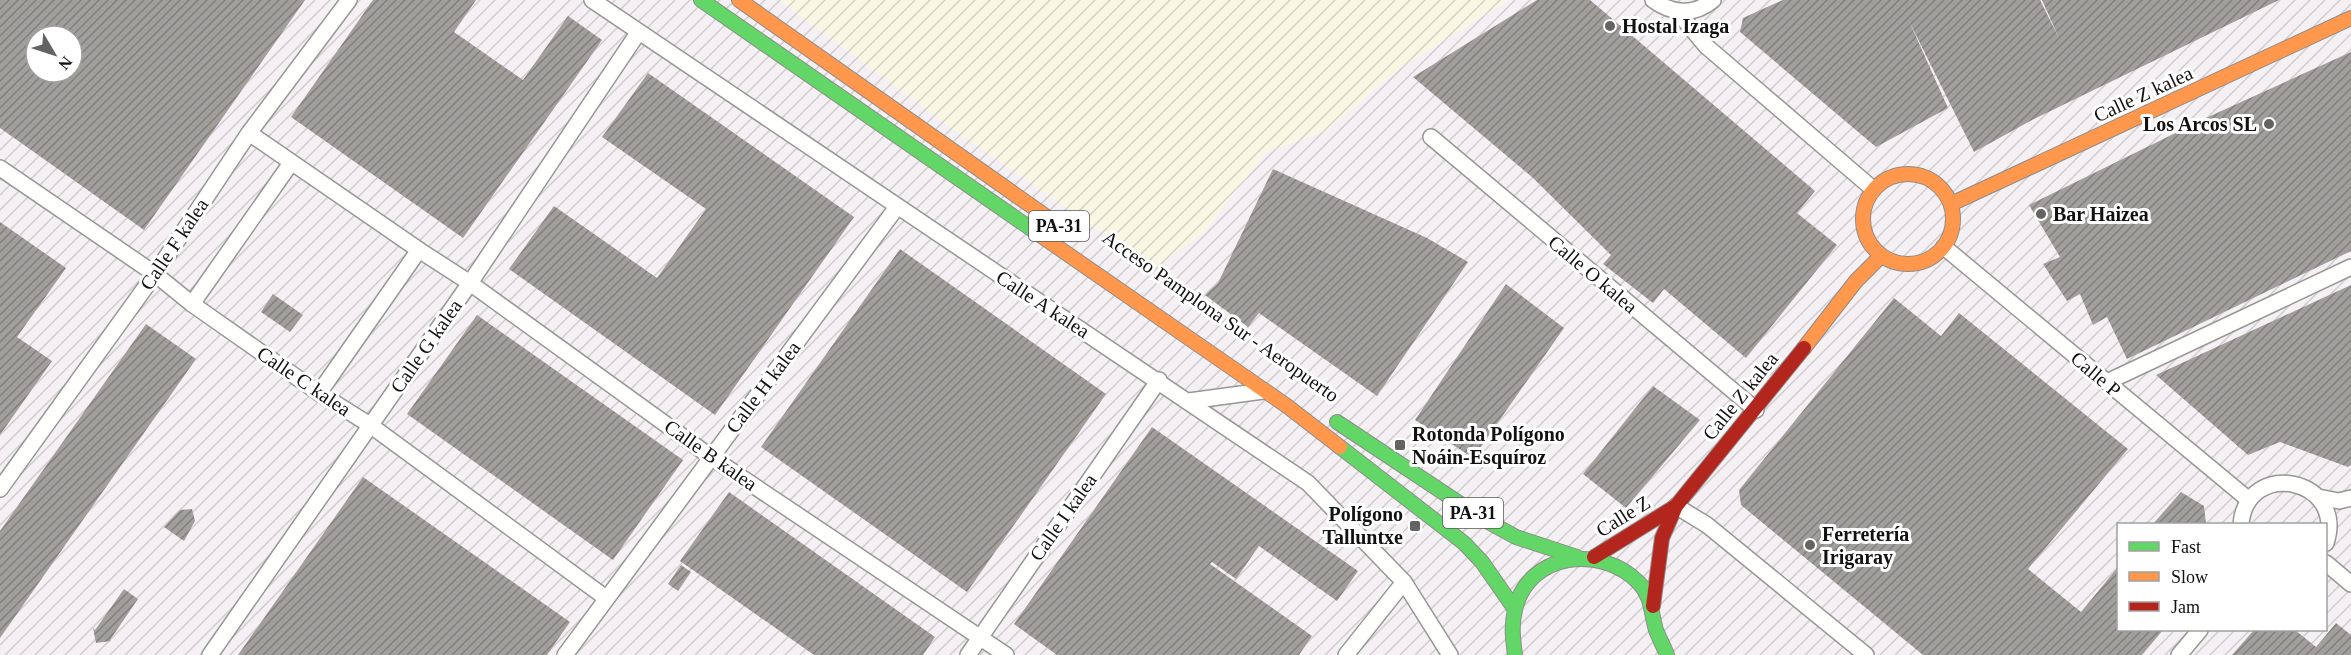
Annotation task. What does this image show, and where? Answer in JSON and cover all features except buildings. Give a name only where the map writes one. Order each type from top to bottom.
[{"type":"main road","name":"Acceso Pamplona Sur - Aeropuerto","points":[[701,0],[989,202],[1081,262],[1265,390]]},
{"type":"main road","name":"PA-31","points":[[740,0],[1069,232]]},
{"type":"main road","name":"Calle Z kalea","points":[[1952,204],[2351,18]]},
{"type":"main road","points":[[1907,173],[1926,177],[1942,188],[1952,204],[1954,224],[1944,247],[1935,256],[1918,264],[1898,264],[1881,256],[1870,245],[1864,232],[1862,217],[1865,202],[1873,189],[1889,177],[1907,173]]},
{"type":"main road","name":"Calle Z kalea","points":[[1676,506],[1756,410],[1856,281],[1881,256]]},
{"type":"main road","name":"PA-31","points":[[1265,390],[1464,543],[1482,562],[1514,608]]},
{"type":"main road","name":"Acceso Pamplona Sur - Aeropuerto","points":[[1321,410],[1483,519],[1516,537],[1577,557]]},
{"type":"main road","name":"Calle Z","points":[[1594,557],[1676,506]]},
{"type":"main road","name":"Calle Z","points":[[1653,606],[1662,538],[1676,506]]},
{"type":"main road","name":"PA-31","points":[[1515,655],[1510,626],[1514,608],[1523,589],[1538,573],[1556,562],[1577,557],[1594,557],[1609,561],[1641,585],[1653,606],[1657,630],[1667,655]]},
{"type":"main road","name":"PA-31","points":[[1651,655],[1657,630]]},
{"type":"street","name":"Calle F kalea","points":[[0,489],[155,274],[249,133],[349,0]]},
{"type":"street","name":"Calle A kalea","points":[[592,0],[897,207],[1159,380],[1308,483],[1404,582],[1450,655]]},
{"type":"street","points":[[1653,0],[1663,7],[1678,12],[1701,8],[1713,0]]},
{"type":"street","points":[[1678,12],[1706,46],[1873,189]]},
{"type":"street","name":"Calle G kalea","points":[[210,655],[470,283],[638,33]]},
{"type":"street","name":"Calle B kalea","points":[[249,133],[470,283],[711,457],[1006,655]]},
{"type":"street","name":"Calle O kalea","points":[[1431,137],[1756,410]]},
{"type":"street","points":[[192,304],[291,163]]},
{"type":"street","name":"Calle C kalea","points":[[0,168],[155,274],[192,304],[319,393],[370,425],[606,598]]},
{"type":"street","name":"Calle H kalea","points":[[565,655],[897,207]]},
{"type":"street","name":"Calle P","points":[[1944,247],[2249,500]]},
{"type":"street","points":[[319,393],[419,250]]},
{"type":"street","points":[[2106,382],[2351,267]]},
{"type":"street","name":"Calle I kalea","points":[[968,655],[1159,380]]},
{"type":"street","points":[[1189,401],[1265,390]]},
{"type":"street","points":[[2241,523],[2242,515],[2249,500],[2261,489],[2275,483],[2291,483],[2306,488],[2318,497],[2339,501],[2351,498]]},
{"type":"street","points":[[2318,497],[2329,521],[2327,532]]},
{"type":"street","points":[[1676,506],[1707,525],[1866,655]]},
{"type":"street","points":[[2327,565],[2351,584]]},
{"type":"street","points":[[1346,655],[1404,582]]},
{"type":"street","points":[[2179,655],[2199,631]]},
{"type":"shaded area","points":[[0,0],[781,0],[1204,232],[1266,152],[1326,131],[1400,68],[1508,0],[2351,0],[2351,655],[0,655]]},
{"type":"shaded area","points":[[779,0],[1508,0],[1400,68],[1326,131],[1266,152],[1204,232],[1154,269],[950,127]]},
{"type":"traffic: fast","points":[[701,0],[1040,235]]},
{"type":"traffic: fast","points":[[1337,422],[1483,519],[1516,537],[1577,557]]},
{"type":"traffic: fast","points":[[1340,447],[1464,543],[1482,562],[1514,608]]},
{"type":"traffic: fast","points":[[1515,655],[1513,622],[1523,591],[1535,576],[1550,566],[1568,560],[1587,559],[1606,563],[1624,571],[1639,583],[1649,599],[1656,630],[1667,655]]},
{"type":"traffic: slow","points":[[739,0],[1054,222]]},
{"type":"traffic: slow","points":[[1951,204],[2351,18]]},
{"type":"traffic: slow","points":[[1899,174],[1917,174],[1933,181],[1946,194],[1953,210],[1953,219],[1953,228],[1946,244],[1933,257],[1917,264],[1899,264],[1883,257],[1870,244],[1863,228],[1863,210],[1870,194],[1883,181],[1899,174]]},
{"type":"traffic: slow","points":[[1040,235],[1287,406],[1340,447]]},
{"type":"traffic: slow","points":[[1804,348],[1856,281],[1881,256]]},
{"type":"traffic: jam","points":[[1653,606],[1662,538],[1676,506],[1804,348]]},
{"type":"traffic: jam","points":[[1594,557],[1676,506]]},
{"type":"place","name":"Hostal Izaga","points":[[1610,26]]},
{"type":"place","name":"Los Arcos SL","points":[[2269,124]]},
{"type":"place","name":"Bar Haizea","points":[[2041,214]]},
{"type":"place","name":"Rotonda Polígono Noáin-Esquíroz","points":[[1400,445]]},
{"type":"place","name":"Polígono Talluntxe","points":[[1415,526]]},
{"type":"place","name":"Ferretería Irigaray","points":[[1810,545]]}]
